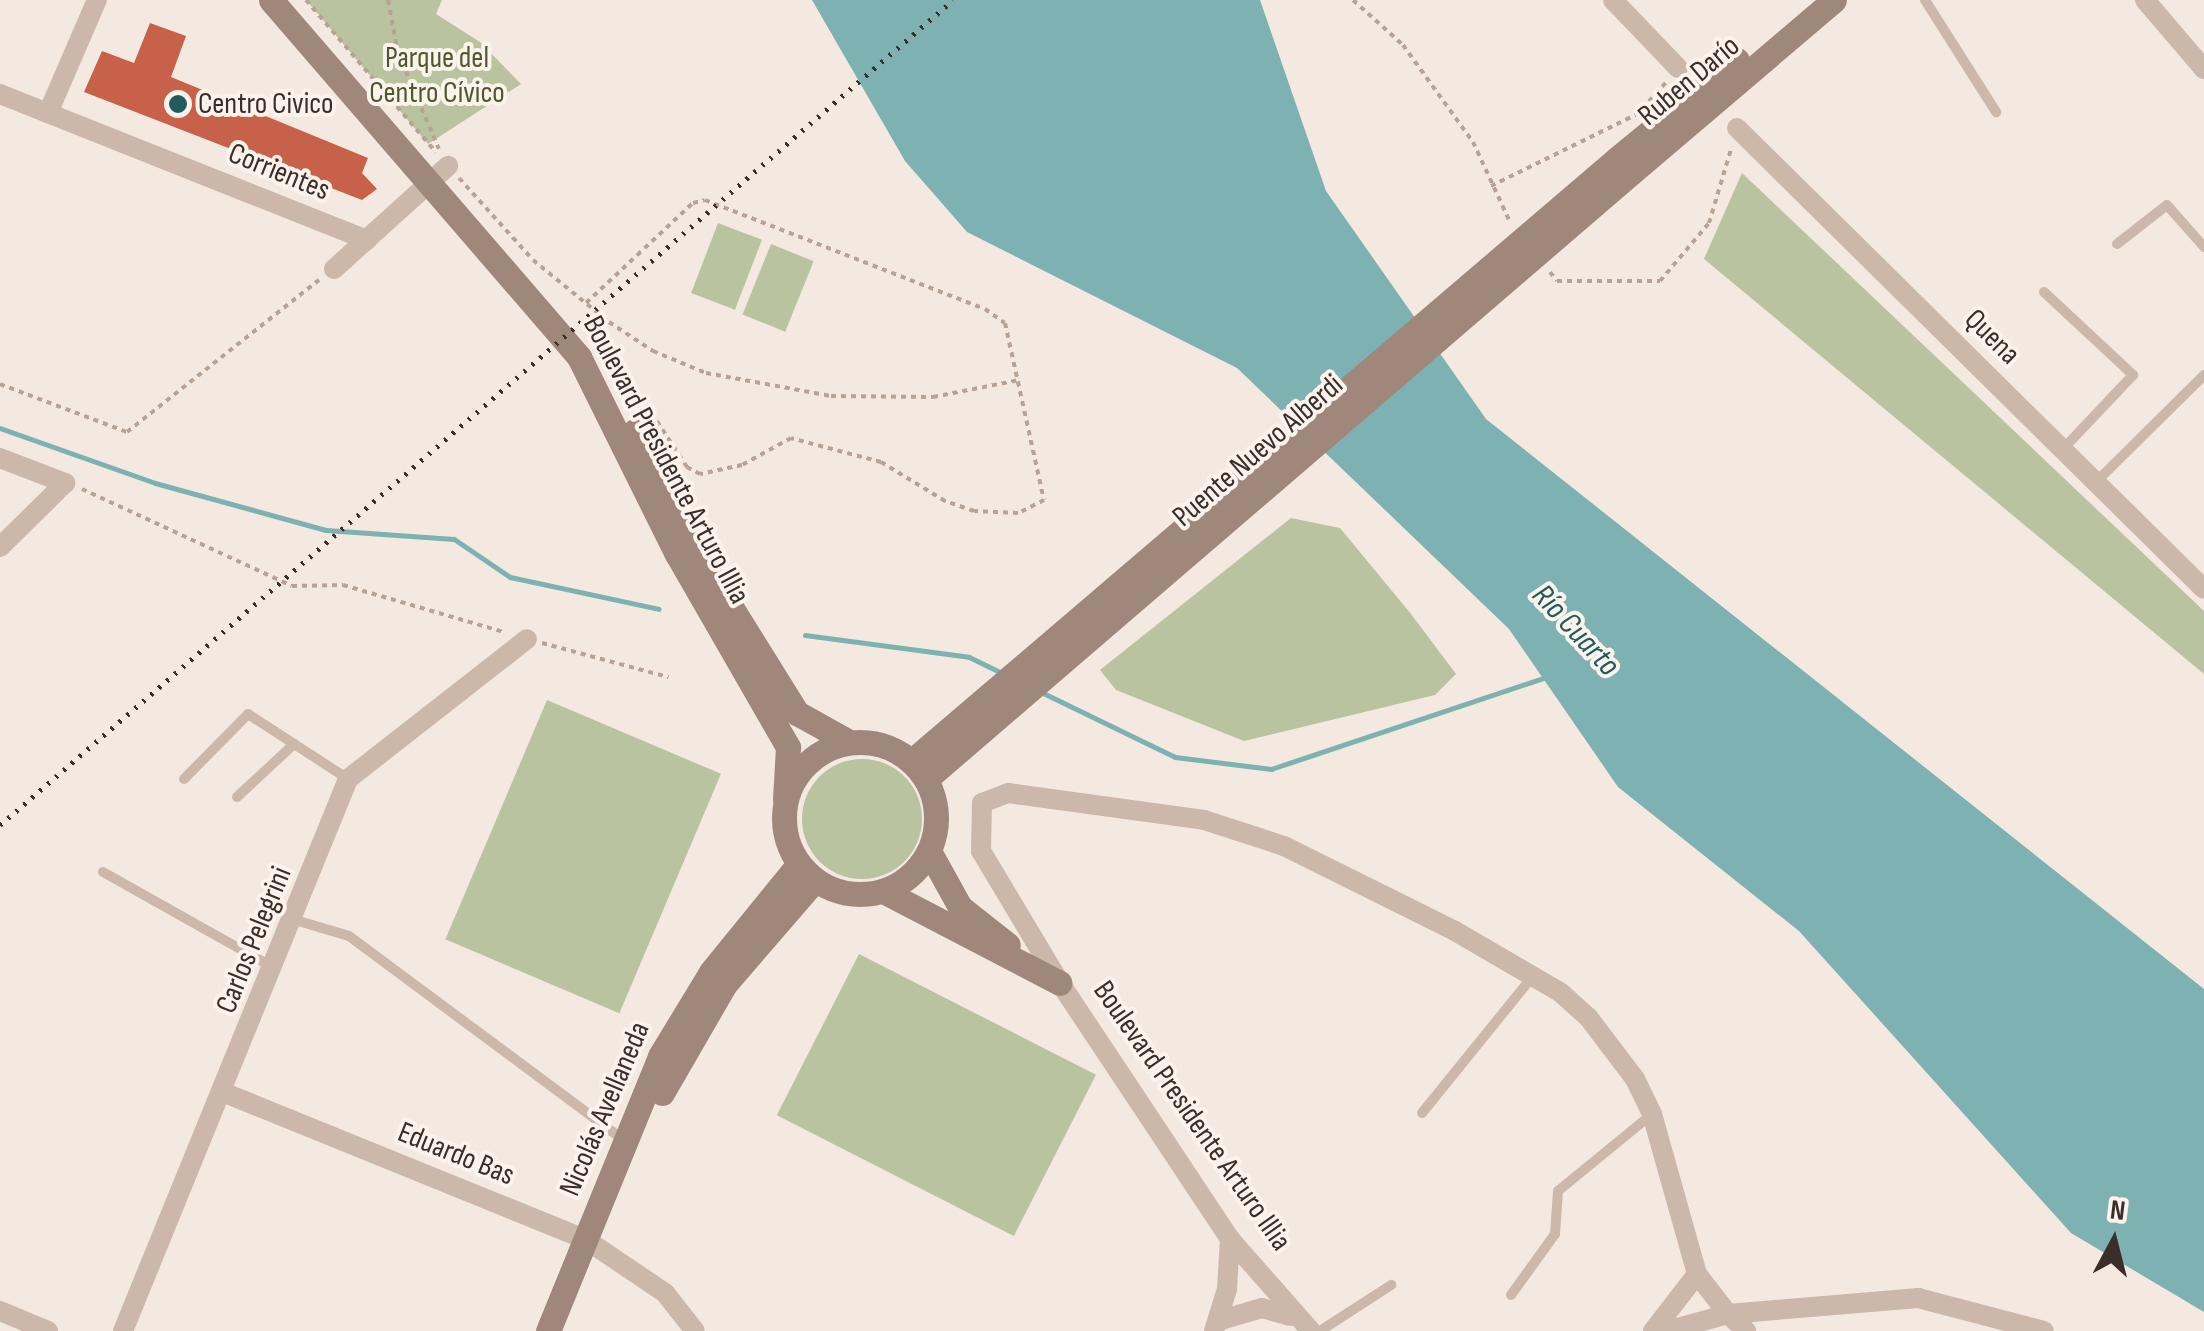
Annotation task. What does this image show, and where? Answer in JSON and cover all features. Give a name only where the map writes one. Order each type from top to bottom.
[{"type":"main road","name":"Boulevard Presidente Arturo Illia","points":[[271,0],[440,176],[579,358],[676,554],[788,747],[785,799]]},
{"type":"main road","name":"Boulevard Presidente Arturo Illia","points":[[290,0],[567,318],[612,385],[690,540],[797,713],[848,742]]},
{"type":"main road","name":"Ruben Darío","points":[[1625,165],[1811,0]]},
{"type":"main road","name":"Ruben Darío","points":[[1625,165],[1834,0]]},
{"type":"main road","name":"Puente Nuevo Alberdi","points":[[919,770],[1625,165]]},
{"type":"main road","points":[[848,742],[872,742],[919,770],[936,826],[929,852],[918,869],[883,892],[846,894],[806,873],[783,823],[785,799],[798,772],[820,752],[848,742]]},
{"type":"main road","points":[[929,852],[960,907],[1060,983]]},
{"type":"main road","name":"Nicolás Avellaneda","points":[[548,1331],[624,1140],[684,1014],[806,873]]},
{"type":"main road","name":"Nicolás Avellaneda","points":[[585,1239],[629,1168],[696,1028],[806,873]]},
{"type":"main road","points":[[883,892],[1060,983]]},
{"type":"street","points":[[48,113],[97,0]]},
{"type":"street","points":[[1613,0],[1678,68]]},
{"type":"street","points":[[2148,1],[2204,69]]},
{"type":"street","name":"Corrientes","points":[[0,94],[368,240]]},
{"type":"street","name":"Quena","points":[[1738,128],[2204,588]]},
{"type":"street","points":[[334,268],[440,176]]},
{"type":"street","points":[[0,458],[65,483],[0,546]]},
{"type":"street","points":[[348,779],[528,639]]},
{"type":"street","name":"Carlos Pelegrini","points":[[123,1331],[225,1093],[348,779]]},
{"type":"street","name":"Boulevard Presidente Arturo Illia","points":[[1311,1331],[1230,1239],[1060,983],[980,850],[982,803],[1008,793],[1204,820],[1284,846],[1533,976]]},
{"type":"street","points":[[1533,976],[1588,1017],[1652,1114],[1698,1274],[1746,1331]]},
{"type":"street","name":"Eduardo Bas","points":[[225,1093],[585,1239],[665,1293],[695,1331]]},
{"type":"street","points":[[1216,1326],[1230,1239]]},
{"type":"street","points":[[1653,1331],[1698,1274]]},
{"type":"street","points":[[1667,1331],[1728,1314],[1918,1298],[2044,1331]]},
{"type":"street","points":[[1216,1326],[1262,1308],[1290,1316]]},
{"type":"street","points":[[0,1311],[48,1331]]},
{"type":"lane","points":[[1924,0],[1996,112]]},
{"type":"lane","points":[[2117,244],[2167,205],[2204,247]]},
{"type":"lane","points":[[2044,292],[2133,375],[2063,450]]},
{"type":"lane","points":[[2096,482],[2204,375]]},
{"type":"lane","points":[[184,779],[248,714],[348,779]]},
{"type":"lane","points":[[237,797],[294,744]]},
{"type":"lane","points":[[104,872],[275,969]]},
{"type":"lane","points":[[295,920],[348,936],[624,1140]]},
{"type":"lane","points":[[1422,1113],[1533,976]]},
{"type":"lane","points":[[1511,1295],[1555,1234],[1558,1191],[1652,1114]]},
{"type":"lane","points":[[1320,1331],[1391,1286]]},
{"type":"path","points":[[306,0],[440,176],[586,304],[653,351],[764,387],[934,396],[1021,380]]},
{"type":"path","points":[[388,0],[398,52],[440,176]]},
{"type":"path","points":[[1353,0],[1403,46],[1473,142],[1514,227]]},
{"type":"path","points":[[1491,186],[1638,113],[1678,68]]},
{"type":"path","points":[[1546,268],[1558,281],[1660,281],[1709,223],[1738,128]]},
{"type":"path","points":[[586,304],[694,203],[706,200],[996,314],[1005,322],[1021,380],[1044,500],[1037,509],[996,513],[945,501],[881,462],[791,438],[742,465],[700,474],[686,467],[630,380],[612,385]]},
{"type":"path","points":[[0,384],[128,432],[334,268]]},
{"type":"path","points":[[65,483],[292,586],[342,585],[668,677]]},
{"type":"green space","name":"Parque del Centro Cívico","points":[[306,0],[442,0],[436,14],[480,42],[521,84],[428,144]]},
{"type":"green space","points":[[1742,173],[2204,611],[2204,674],[1704,259]]},
{"type":"green space","points":[[718,223],[762,240],[735,310],[691,293]]},
{"type":"green space","points":[[771,244],[814,261],[785,332],[743,314]]},
{"type":"green space","points":[[1291,518],[1340,528],[1411,614],[1456,674],[1435,695],[1244,741],[1116,690],[1100,670]]},
{"type":"green space","points":[[547,700],[721,774],[619,1013],[445,939]]},
{"type":"green space","points":[[862,759],[885,763],[905,776],[918,796],[922,819],[918,842],[905,862],[885,875],[862,879],[839,875],[819,862],[806,842],[802,819],[806,796],[819,776],[839,763]]},
{"type":"green space","points":[[859,954],[1096,1075],[1014,1236],[777,1115]]},
{"type":"water","name":"Río Cuarto","points":[[812,0],[1260,0],[1326,191],[1486,419],[2204,989],[2204,1312],[2071,1233],[1799,931],[1618,787],[1509,629],[1237,368],[967,232],[905,161]]},
{"type":"building","name":"Centro Civico","points":[[150,23],[186,36],[171,77],[368,158],[362,173],[377,189],[362,200],[84,92],[102,51],[134,63]]},
{"type":"waterway","points":[[0,428],[155,483],[326,530],[454,539],[510,577],[659,609]]},
{"type":"waterway","points":[[805,635],[969,657],[1004,674]]},
{"type":"waterway","points":[[1041,692],[1175,757],[1271,769],[1549,676]]},
{"type":"railway","points":[[0,825],[953,0]]},
{"type":"place","name":"Centro Civico","points":[[178,104]]}]
